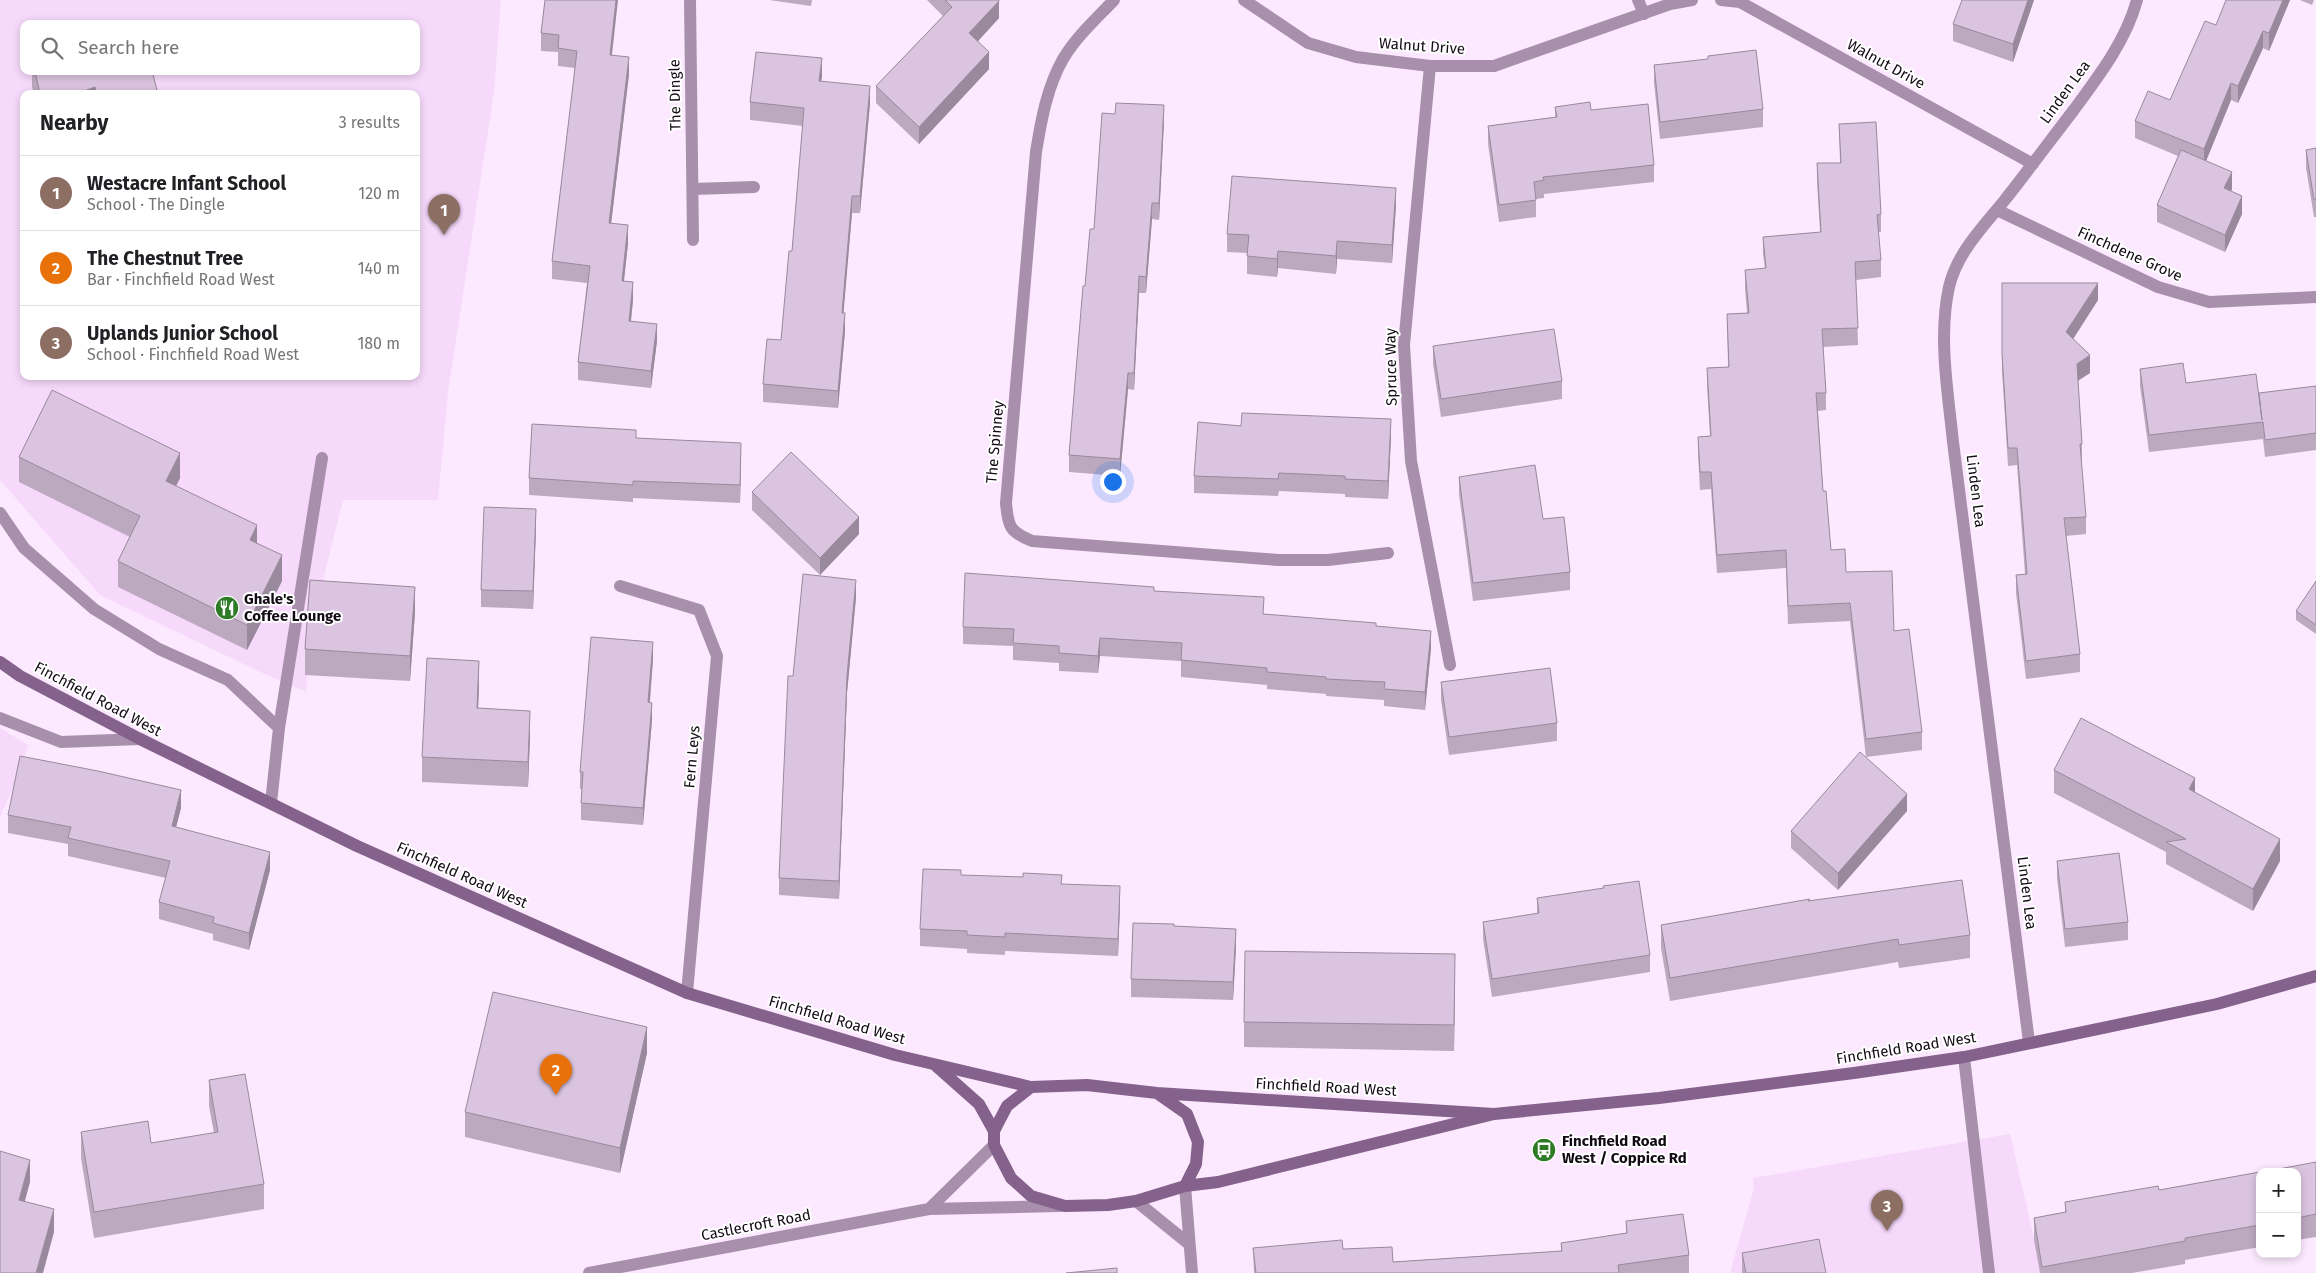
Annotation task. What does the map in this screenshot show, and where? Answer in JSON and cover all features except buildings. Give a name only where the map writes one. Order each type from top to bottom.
[{"type":"main road","name":"Finchfield Road West","points":[[0,662],[20,676],[140,739],[357,846],[687,993],[895,1055],[1031,1087]]},
{"type":"main road","name":"Finchfield Road West","points":[[1185,1186],[1218,1182],[1494,1114],[1658,1098],[1964,1057],[2217,1004],[2316,976]]},
{"type":"main road","points":[[933,1063],[979,1104],[994,1131]]},
{"type":"main road","points":[[1087,1085],[1157,1093],[1187,1114],[1198,1142],[1196,1164],[1185,1186],[1136,1201],[1108,1205],[1065,1206],[1031,1196],[1011,1178],[994,1145],[994,1131],[1007,1106],[1031,1087],[1087,1085]]},
{"type":"main road","name":"Finchfield Road West","points":[[1157,1093],[1494,1114]]},
{"type":"street","name":"The Dingle","points":[[690,0],[693,240]]},
{"type":"street","name":"The Spinney","points":[[1114,0],[1078,37],[1062,60],[1043,111],[1034,172],[1006,503],[1008,522],[1016,534],[1032,541],[1194,555],[1278,560],[1328,560],[1388,553]]},
{"type":"street","name":"Walnut Drive","points":[[1244,0],[1308,43],[1356,57],[1430,66],[1494,66],[1670,4],[1692,0]]},
{"type":"street","points":[[1638,0],[1644,14]]},
{"type":"street","name":"Walnut Drive","points":[[1721,0],[1740,2],[2033,164]]},
{"type":"street","name":"Linden Lea","points":[[2030,1042],[1953,442],[1945,357],[1946,316],[1949,287],[1957,263],[1974,237],[2033,164],[2120,42],[2137,0]]},
{"type":"street","name":"Spruce Way","points":[[1430,66],[1404,345],[1411,461],[1450,665]]},
{"type":"street","points":[[693,189],[754,187]]},
{"type":"street","name":"Finchdene Grove","points":[[1997,210],[2158,287],[2209,302],[2270,301],[2316,297]]},
{"type":"street","points":[[271,803],[279,728],[322,458]]},
{"type":"street","points":[[0,513],[24,548],[94,608],[159,649],[228,680],[279,728]]},
{"type":"street","name":"Fern Leys","points":[[620,586],[699,610],[717,656],[687,993]]},
{"type":"street","points":[[0,718],[61,742],[140,739]]},
{"type":"street","points":[[1964,1057],[1989,1273]]},
{"type":"street","points":[[929,1209],[994,1145]]},
{"type":"street","points":[[1185,1186],[1192,1273]]},
{"type":"street","points":[[1136,1201],[1189,1244]]},
{"type":"street","points":[[929,1209],[1065,1206]]},
{"type":"street","name":"Castlecroft Road","points":[[589,1273],[929,1209]]},
{"type":"shaded area","points":[[0,0],[501,0],[494,92],[448,392],[438,500],[343,500],[312,624],[306,692],[100,595],[0,480]]},
{"type":"shaded area","points":[[0,728],[28,745],[20,774],[0,816]]},
{"type":"shaded area","points":[[2010,1134],[2042,1273],[1730,1273],[1754,1188],[1753,1178]]},
{"type":"place","name":"Westacre Infant School","points":[[444,235]]},
{"type":"place","name":"Ghale's Coffee Lounge","points":[[227,608]]},
{"type":"place","name":"The Chestnut Tree","points":[[556,1095]]},
{"type":"place","name":"Finchfield Road West / Coppice Rd","points":[[1544,1150]]},
{"type":"place","name":"Uplands Junior School","points":[[1887,1231]]}]
